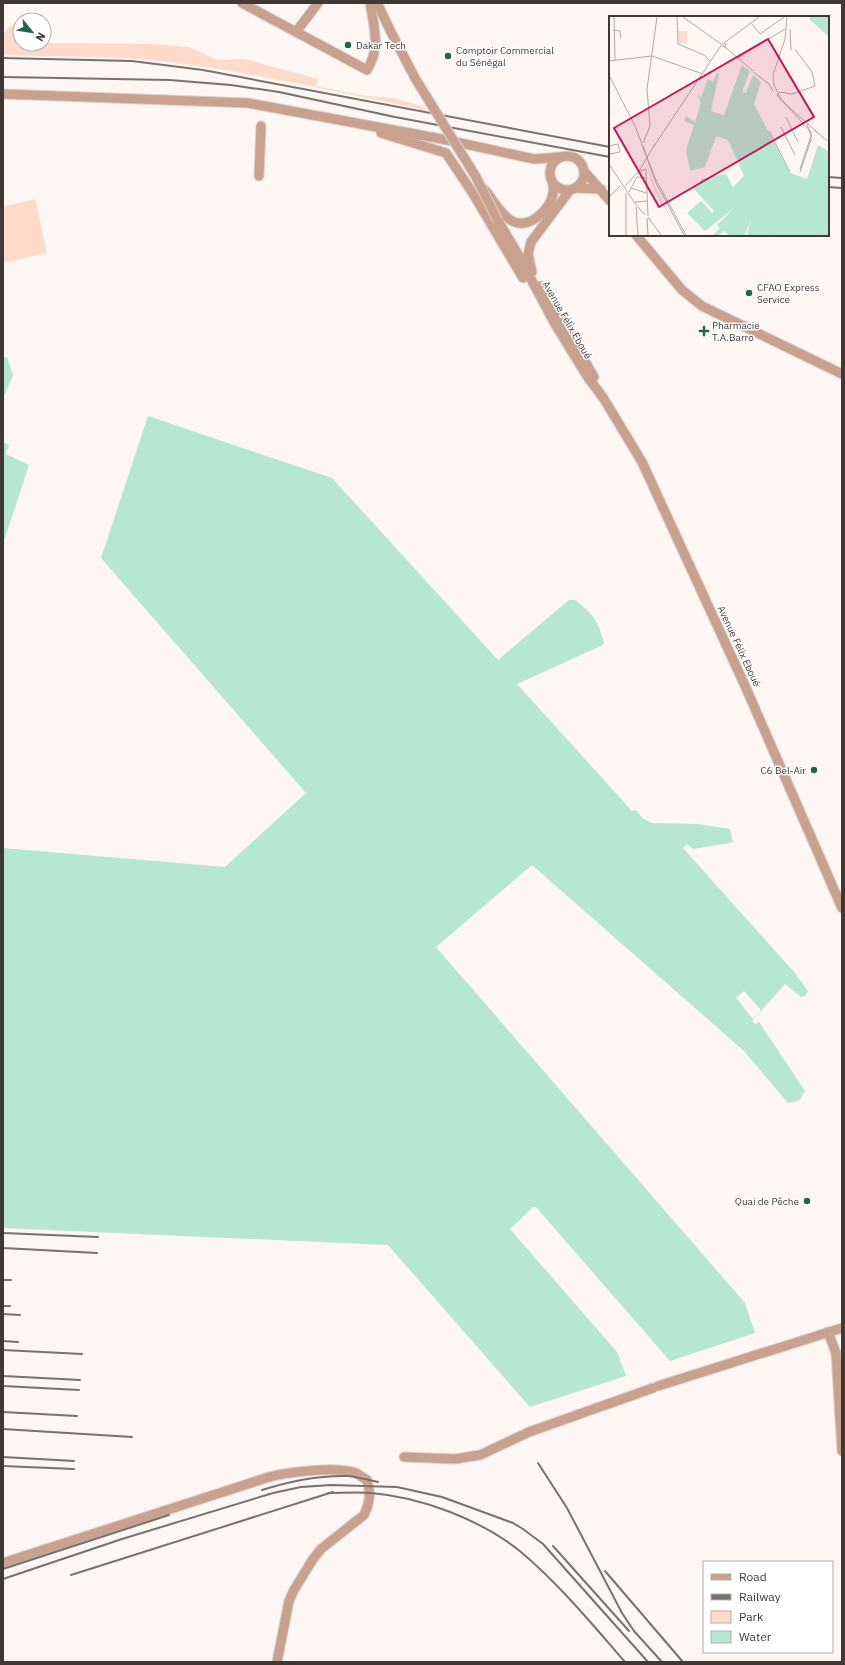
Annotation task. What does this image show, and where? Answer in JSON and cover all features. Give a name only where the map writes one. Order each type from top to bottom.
[{"type":"street","points":[[242,3],[367,70],[375,53],[376,44],[370,3]]},
{"type":"street","points":[[296,32],[318,3]]},
{"type":"street","name":"Avenue Félix Eboué","points":[[381,4],[391,32],[415,78],[500,217],[513,245],[555,324],[587,376],[604,399]]},
{"type":"street","points":[[3,94],[248,103],[447,140],[534,159],[570,156],[581,163],[584,171],[609,200]]},
{"type":"street","points":[[353,123],[446,153]]},
{"type":"street","points":[[259,176],[261,126]]},
{"type":"street","points":[[447,140],[446,153],[472,192],[544,310],[555,324]]},
{"type":"street","points":[[525,224],[538,216],[550,203],[553,194],[551,178],[553,164],[562,157]]},
{"type":"street","points":[[534,159],[544,166],[560,189],[601,189]]},
{"type":"street","points":[[532,272],[528,254],[532,241],[572,189],[582,181],[584,171]]},
{"type":"street","points":[[500,217],[525,224],[530,230],[532,241]]},
{"type":"street","points":[[637,236],[682,290],[702,306],[842,374]]},
{"type":"street","points":[[513,245],[532,241]]},
{"type":"street","name":"Avenue Félix Eboué","points":[[513,245],[532,272],[585,360],[604,399],[642,462],[746,688],[842,908]]},
{"type":"street","points":[[404,1457],[455,1459],[480,1456],[529,1432],[656,1387],[842,1328]]},
{"type":"street","points":[[828,1332],[836,1353],[842,1451]]},
{"type":"street","points":[[3,1563],[269,1477],[290,1472],[342,1470],[356,1473],[367,1480],[370,1493],[364,1515],[321,1549],[312,1560],[294,1590],[289,1601],[277,1662]]},
{"type":"green space","points":[[12,25],[12,52],[52,52],[52,43],[153,44],[189,47],[217,60],[245,59],[318,79],[315,86],[366,96],[393,98],[424,107],[426,110],[297,83],[200,66],[106,57],[3,55],[3,34]]},
{"type":"green space","points":[[35,199],[47,253],[3,263],[3,207]]},
{"type":"water","points":[[7,357],[13,375],[3,399],[3,358]]},
{"type":"water","points":[[148,416],[332,478],[498,660],[569,600],[575,600],[594,618],[602,635],[603,645],[517,684],[632,811],[636,810],[642,818],[652,823],[698,824],[730,829],[733,842],[693,849],[687,844],[683,848],[795,973],[808,991],[805,996],[801,997],[785,984],[752,1021],[755,1024],[759,1022],[805,1091],[799,1101],[788,1103],[744,1051],[532,865],[436,947],[745,1303],[755,1333],[670,1361],[536,1207],[533,1207],[510,1229],[617,1352],[626,1376],[530,1407],[388,1245],[3,1228],[3,848],[225,867],[306,793],[101,558]]},
{"type":"water","points":[[3,442],[9,445],[6,454],[29,465],[3,544]]},
{"type":"pier","points":[[744,991],[761,1010],[753,1019],[736,998]]},
{"type":"railway","points":[[3,58],[132,61],[203,70],[609,147]]},
{"type":"railway","points":[[3,77],[170,80],[231,85],[279,92],[395,117],[609,157]]},
{"type":"railway","points":[[829,177],[842,178]]},
{"type":"railway","points":[[829,187],[842,188]]},
{"type":"railway","points":[[3,1233],[98,1237]]},
{"type":"railway","points":[[3,1248],[97,1253]]},
{"type":"railway","points":[[3,1280],[11,1280]]},
{"type":"railway","points":[[3,1306],[10,1306]]},
{"type":"railway","points":[[3,1314],[20,1315]]},
{"type":"railway","points":[[3,1341],[18,1342]]},
{"type":"railway","points":[[3,1350],[82,1354]]},
{"type":"railway","points":[[3,1376],[80,1380]]},
{"type":"railway","points":[[3,1386],[79,1390]]},
{"type":"railway","points":[[3,1412],[77,1416]]},
{"type":"railway","points":[[3,1429],[132,1437]]},
{"type":"railway","points":[[3,1457],[74,1461]]},
{"type":"railway","points":[[538,1463],[567,1508],[622,1613],[634,1631],[662,1662]]},
{"type":"railway","points":[[3,1466],[74,1469]]},
{"type":"railway","points":[[262,1490],[294,1481],[326,1476],[348,1476],[378,1482]]},
{"type":"railway","points":[[3,1579],[122,1539],[273,1493],[301,1487],[331,1485],[397,1487],[442,1497],[513,1523],[523,1529],[543,1544],[648,1662]]},
{"type":"railway","points":[[71,1575],[333,1492]]},
{"type":"railway","points":[[328,1493],[371,1493],[410,1499],[450,1512],[470,1520],[488,1530],[521,1552],[549,1578],[625,1662]]},
{"type":"railway","points":[[3,1569],[169,1515]]},
{"type":"railway","points":[[553,1546],[629,1631]]},
{"type":"railway","points":[[605,1571],[683,1662]]},
{"type":"place","name":"Dakar Tech","points":[[348,45]]},
{"type":"place","name":"Comptoir Commercial du Sénégal","points":[[448,56]]},
{"type":"place","name":"CFAO Express Service","points":[[749,293]]},
{"type":"place","name":"Pharmacie T.A.Barro","points":[[704,331]]},
{"type":"place","name":"C6 Bel-Air","points":[[814,770]]},
{"type":"place","name":"Quai de Pêche","points":[[807,1201]]}]
